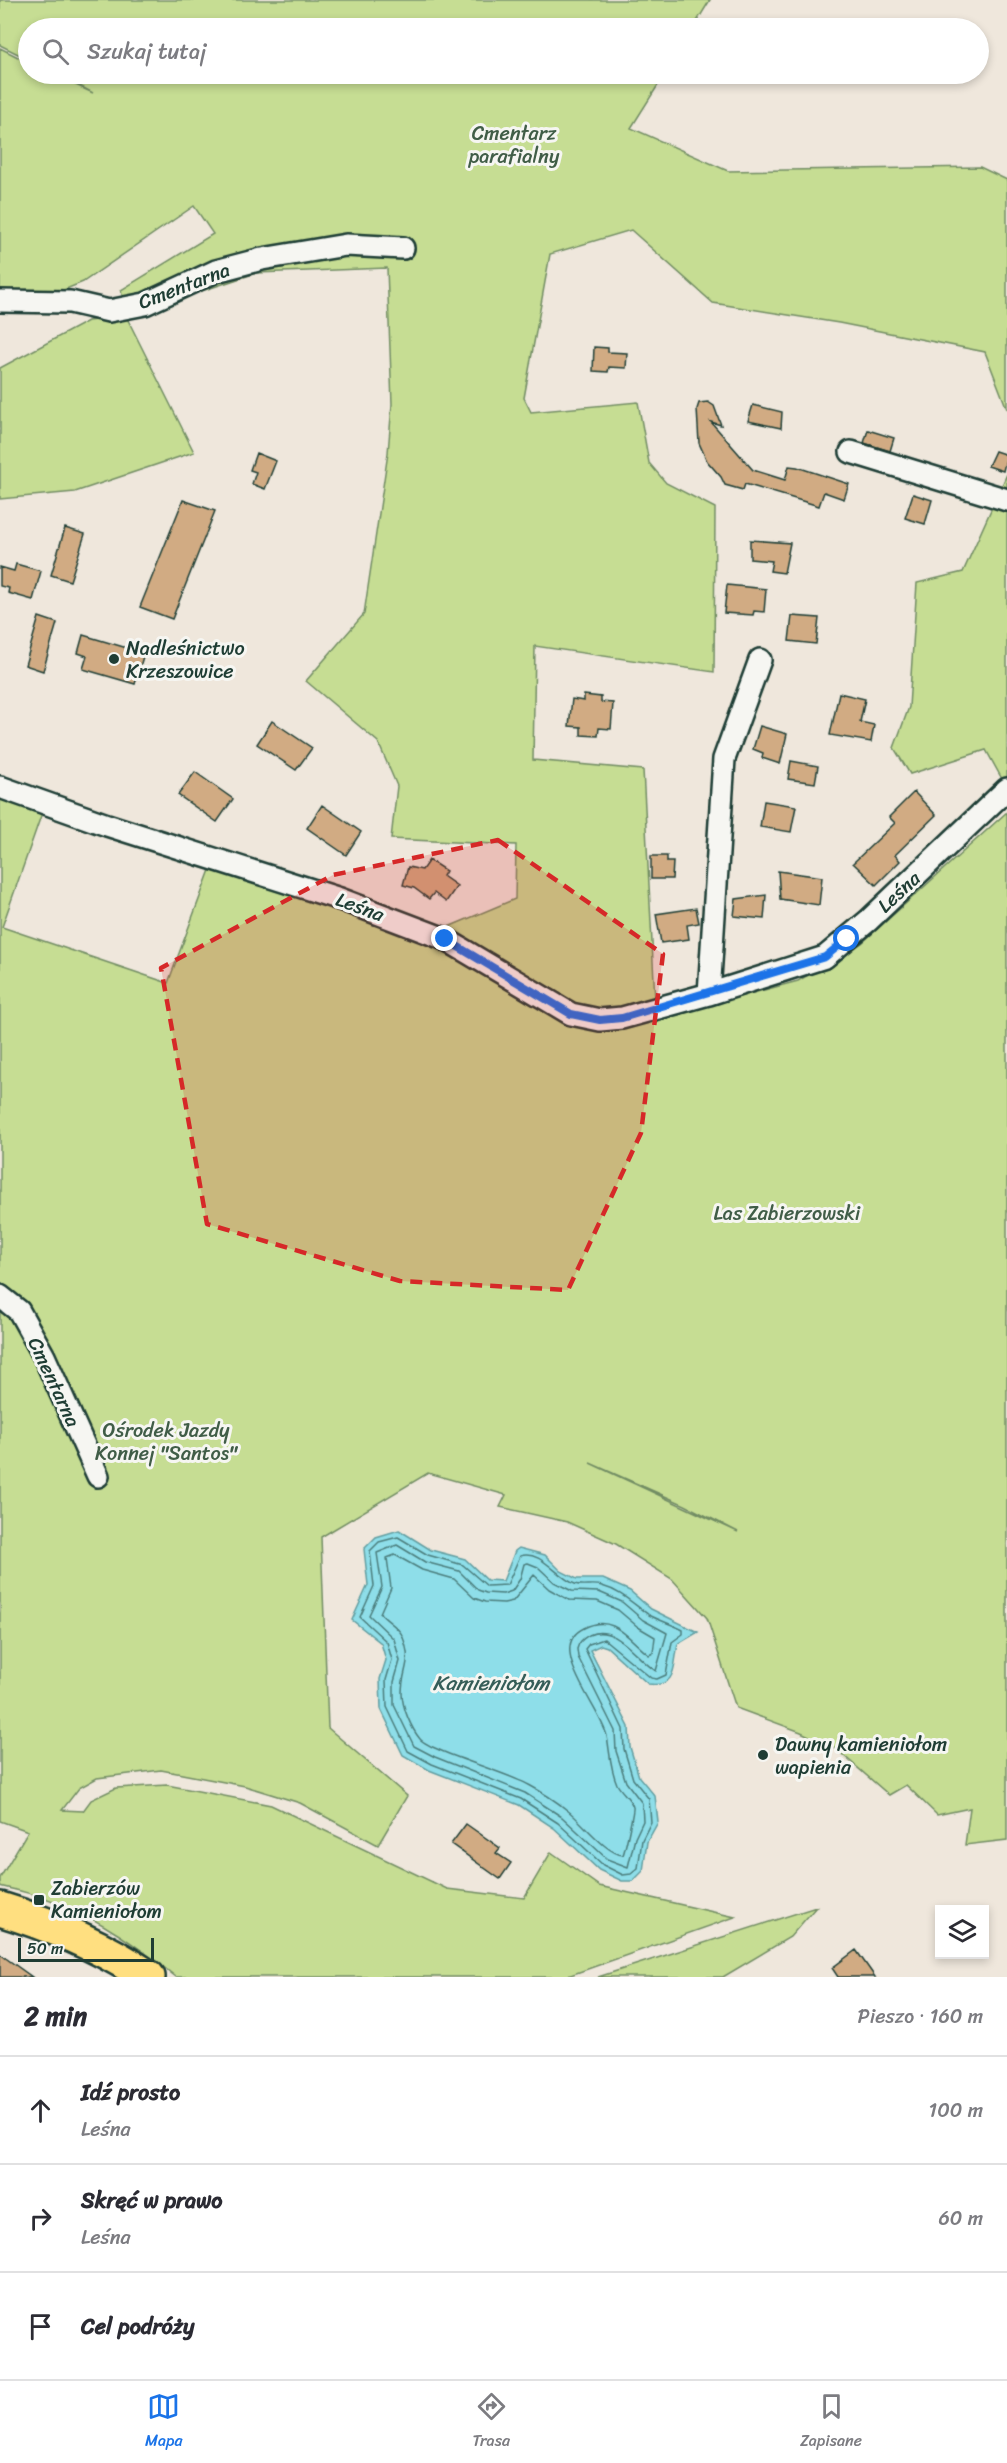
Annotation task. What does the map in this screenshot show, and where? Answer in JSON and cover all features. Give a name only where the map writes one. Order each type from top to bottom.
[{"type":"main road","points":[[0,1909],[86,1940],[120,1958],[148,1977]]},
{"type":"street","name":"Cmentarna","points":[[0,301],[70,302],[109,311],[145,304],[216,271],[262,259],[346,244],[403,248]]},
{"type":"street","points":[[850,452],[1007,500]]},
{"type":"street","points":[[709,994],[724,759],[760,660]]},
{"type":"street","name":"Leśna","points":[[0,787],[118,829],[340,899],[445,939],[571,1014],[600,1020],[622,1018],[709,994],[825,957],[869,920],[1007,789]]},
{"type":"street","name":"Cmentarna","points":[[0,1296],[19,1311],[44,1356],[98,1476]]},
{"type":"highlighted area","points":[[498,840],[663,954],[641,1133],[568,1290],[400,1281],[207,1224],[161,968],[333,875]]},
{"type":"green space","points":[[0,0],[710,0],[699,18],[18,18],[18,54],[0,45]]},
{"type":"green space","points":[[0,48],[18,57],[18,84],[74,84],[93,93],[76,84],[659,84],[631,128],[728,171],[980,167],[1007,180],[1007,409],[985,352],[839,323],[713,303],[631,230],[550,254],[524,398],[531,412],[638,402],[649,463],[666,483],[715,508],[714,672],[535,646],[533,760],[643,770],[656,1019],[798,981],[862,943],[1007,812],[1007,1840],[965,1845],[970,1808],[937,1815],[906,1785],[889,1795],[836,1749],[801,1732],[736,1708],[707,1618],[672,1579],[616,1544],[567,1522],[500,1507],[506,1495],[428,1473],[321,1537],[328,1728],[407,1796],[378,1845],[300,1803],[245,1786],[161,1770],[97,1778],[79,1788],[62,1810],[83,1811],[91,1800],[116,1788],[167,1785],[271,1805],[447,1889],[524,1898],[551,1852],[599,1886],[735,1917],[565,1977],[176,1977],[134,1945],[90,1918],[44,1898],[0,1886],[0,1878],[28,1831],[0,1821],[0,795],[43,810],[2,927],[168,983],[210,870],[403,931],[470,963],[477,949],[446,928],[515,899],[516,845],[391,839],[397,786],[378,742],[306,681],[364,614],[388,453],[392,404],[387,268],[256,273],[126,316],[121,290],[213,234],[194,206],[83,282],[54,294],[0,293]],"holes":[[[590,1463],[685,1505],[738,1532]]]},
{"type":"green space","points":[[126,316],[194,452],[75,492],[0,499],[0,368],[88,321]]},
{"type":"green space","points":[[1007,474],[1007,788],[986,750],[910,774],[894,748],[909,707],[917,583],[963,572]]},
{"type":"green space","points":[[816,1907],[790,1937],[723,1977],[598,1977]]},
{"type":"water","name":"Kamieniołom","points":[[399,1530],[431,1550],[465,1559],[487,1580],[503,1581],[515,1551],[519,1548],[545,1555],[561,1571],[577,1579],[603,1579],[630,1591],[651,1609],[698,1632],[678,1644],[672,1674],[665,1683],[648,1684],[607,1647],[601,1645],[590,1650],[629,1727],[630,1747],[639,1777],[655,1796],[658,1822],[647,1842],[643,1871],[633,1881],[622,1881],[599,1870],[554,1828],[519,1805],[429,1770],[403,1755],[381,1709],[380,1679],[386,1660],[381,1643],[352,1620],[368,1585],[364,1549],[376,1537]]},
{"type":"building","points":[[594,347],[608,348],[608,352],[627,353],[626,368],[609,367],[608,372],[593,371]]},
{"type":"building","points":[[708,402],[714,406],[721,425],[711,422],[753,470],[785,480],[789,466],[797,467],[849,484],[844,499],[824,492],[819,506],[745,484],[743,490],[725,485],[707,461],[699,443],[697,409],[699,403]]},
{"type":"building","points":[[753,405],[782,412],[781,428],[748,421]]},
{"type":"building","points":[[868,430],[894,438],[890,451],[864,443]]},
{"type":"building","points":[[995,451],[1007,455],[1003,471],[988,466]]},
{"type":"building","points":[[256,453],[276,461],[265,489],[252,484],[256,472],[250,470]]},
{"type":"building","points":[[913,494],[932,500],[925,524],[905,518]]},
{"type":"building","points":[[183,500],[215,511],[172,619],[140,607]]},
{"type":"building","points":[[65,528],[85,534],[70,581],[51,575]]},
{"type":"building","points":[[750,540],[790,543],[784,573],[770,571],[772,561],[750,559]]},
{"type":"building","points":[[16,564],[41,571],[33,600],[8,593],[9,588],[0,586],[0,567],[14,571]]},
{"type":"building","points":[[727,585],[766,589],[764,612],[754,611],[753,615],[724,613]]},
{"type":"building","points":[[792,616],[819,618],[816,644],[789,641]]},
{"type":"building","points":[[39,617],[57,623],[43,671],[25,665]]},
{"type":"building","name":"Nadleśnictwo Krzeszowice","points":[[83,635],[144,653],[135,684],[83,669],[87,656],[78,653]]},
{"type":"building","points":[[839,693],[865,699],[860,722],[874,725],[871,742],[830,735]]},
{"type":"building","points":[[584,695],[601,697],[601,702],[613,703],[611,729],[599,728],[598,736],[581,735],[581,727],[569,726],[572,699],[584,701]]},
{"type":"building","points":[[272,721],[312,748],[296,770],[257,744]]},
{"type":"building","points":[[760,726],[787,734],[780,764],[762,758],[763,753],[753,749]]},
{"type":"building","points":[[791,761],[818,766],[815,783],[788,779]]},
{"type":"building","points":[[195,772],[233,799],[217,822],[178,795]]},
{"type":"building","points":[[914,792],[936,815],[895,855],[900,861],[876,885],[853,863],[895,823],[889,817]]},
{"type":"building","points":[[764,801],[796,806],[791,832],[760,827]]},
{"type":"building","points":[[322,805],[361,832],[346,855],[307,828]]},
{"type":"building","points":[[651,856],[667,856],[667,862],[673,862],[672,879],[651,879]]},
{"type":"building","points":[[429,860],[446,871],[443,876],[457,886],[446,902],[434,893],[429,899],[414,888],[403,885],[408,867],[422,870]]},
{"type":"building","points":[[778,871],[822,877],[819,905],[780,899]]},
{"type":"building","points":[[766,895],[764,919],[734,916],[736,899]]},
{"type":"building","points":[[696,908],[699,923],[687,925],[689,939],[661,943],[656,914]]},
{"type":"building","points":[[466,1824],[500,1848],[496,1853],[511,1863],[500,1879],[451,1844]]},
{"type":"building","points":[[856,1950],[875,1977],[838,1977],[832,1968]]},
{"type":"building","points":[[0,1954],[32,1977],[0,1977]]},
{"type":"place","name":"Nadleśnictwo Krzeszowice","points":[[114,659]]},
{"type":"place","name":"Dawny kamieniołom wapienia","points":[[763,1755]]},
{"type":"place","name":"Zabierzów Kamieniołom","points":[[39,1900]]},
{"type":"route","points":[[445,939],[571,1014],[600,1020],[622,1018],[784,971],[825,957],[847,939]]},
{"type":"park label","name":"Cmentarz parafialny","points":[[514,144]]},
{"type":"park label","name":"Las Zabierzowski","points":[[787,1213]]},
{"type":"park label","name":"Ośrodek Jazdy Konnej \"Santos\"","points":[[166,1442]]}]
